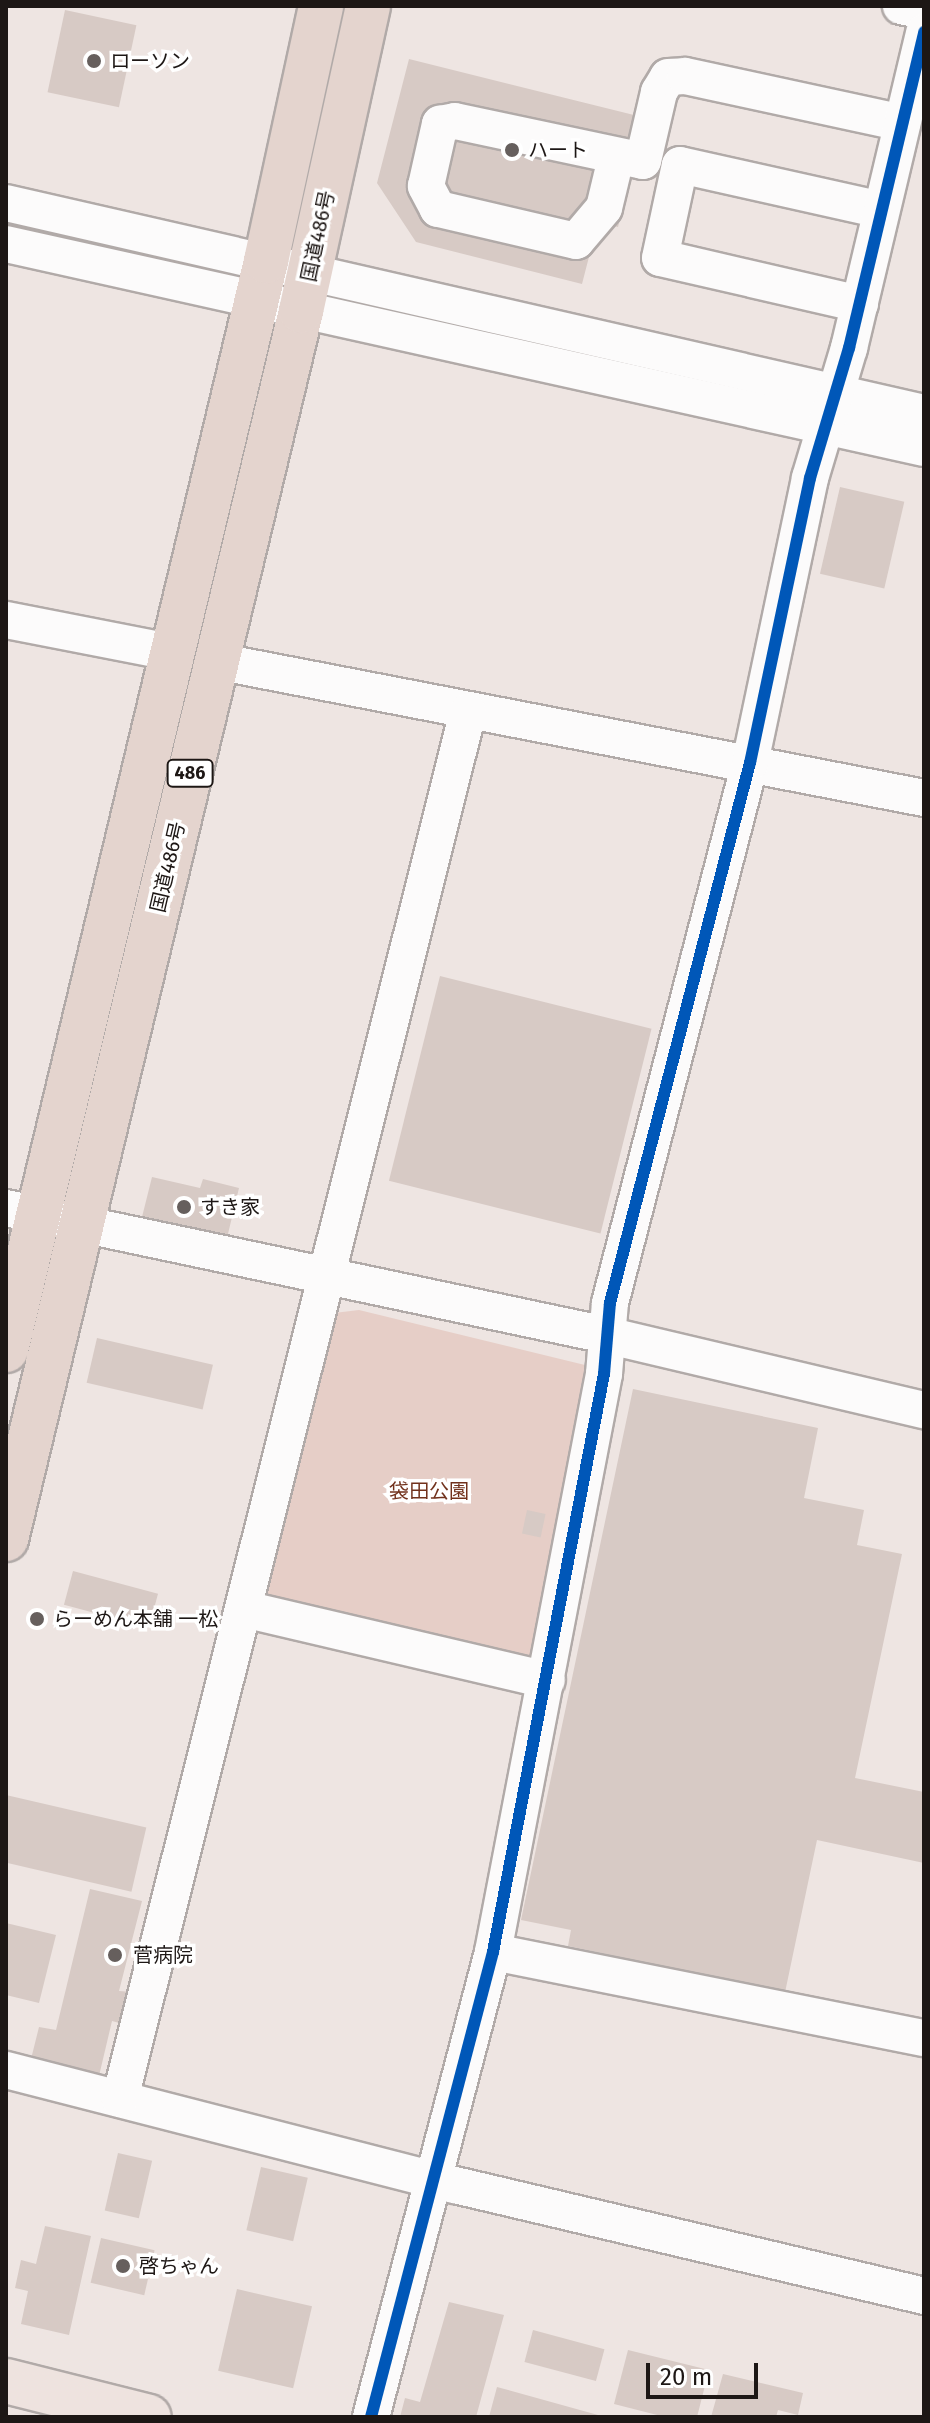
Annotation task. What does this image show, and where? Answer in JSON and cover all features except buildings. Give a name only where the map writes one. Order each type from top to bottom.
[{"type":"highway","name":"486","points":[[6,1350],[22,1212],[170,652],[261,281],[321,6]]},
{"type":"highway","name":"国道486号","points":[[6,1539],[306,291],[368,6]]},
{"type":"main road","points":[[6,2381],[149,2417]]},
{"type":"street","points":[[901,6],[924,11]]},
{"type":"street","points":[[371,2417],[493,1952],[604,1374],[606,1335],[750,763],[830,410],[860,304],[924,32]]},
{"type":"street","points":[[629,159],[455,121],[440,124],[426,186],[438,209],[576,241],[604,208],[629,159],[659,92],[668,77],[685,76],[902,123]]},
{"type":"street","points":[[860,304],[660,258],[674,191],[680,165],[881,210]]},
{"type":"street","points":[[6,203],[261,281]]},
{"type":"street","points":[[6,244],[261,281],[830,410],[924,448]]},
{"type":"street","points":[[830,410],[924,413]]},
{"type":"street","points":[[6,620],[170,652]]},
{"type":"street","points":[[216,661],[924,798]]},
{"type":"street","points":[[120,2099],[468,712]]},
{"type":"street","points":[[22,1212],[606,1335],[924,1410]]},
{"type":"street","points":[[244,1609],[547,1680]]},
{"type":"street","points":[[493,1952],[924,2038]]},
{"type":"street","points":[[6,2070],[434,2179],[924,2296]]},
{"type":"green space","name":"袋田公園","points":[[359,1310],[589,1366],[537,1653],[523,1663],[265,1600],[263,1588],[334,1313]]},
{"type":"cycle path","points":[[371,2417],[493,1952],[604,1374],[610,1303],[750,763],[810,478],[849,348],[924,32]]},
{"type":"place","name":"ローソン","points":[[94,61]]},
{"type":"place","name":"ハート","points":[[512,150]]},
{"type":"place","name":"すき家","points":[[184,1207]]},
{"type":"place","name":"らーめん本舗 一松","points":[[37,1619]]},
{"type":"place","name":"菅病院","points":[[115,1955]]},
{"type":"place","name":"啓ちゃん","points":[[123,2266]]}]
